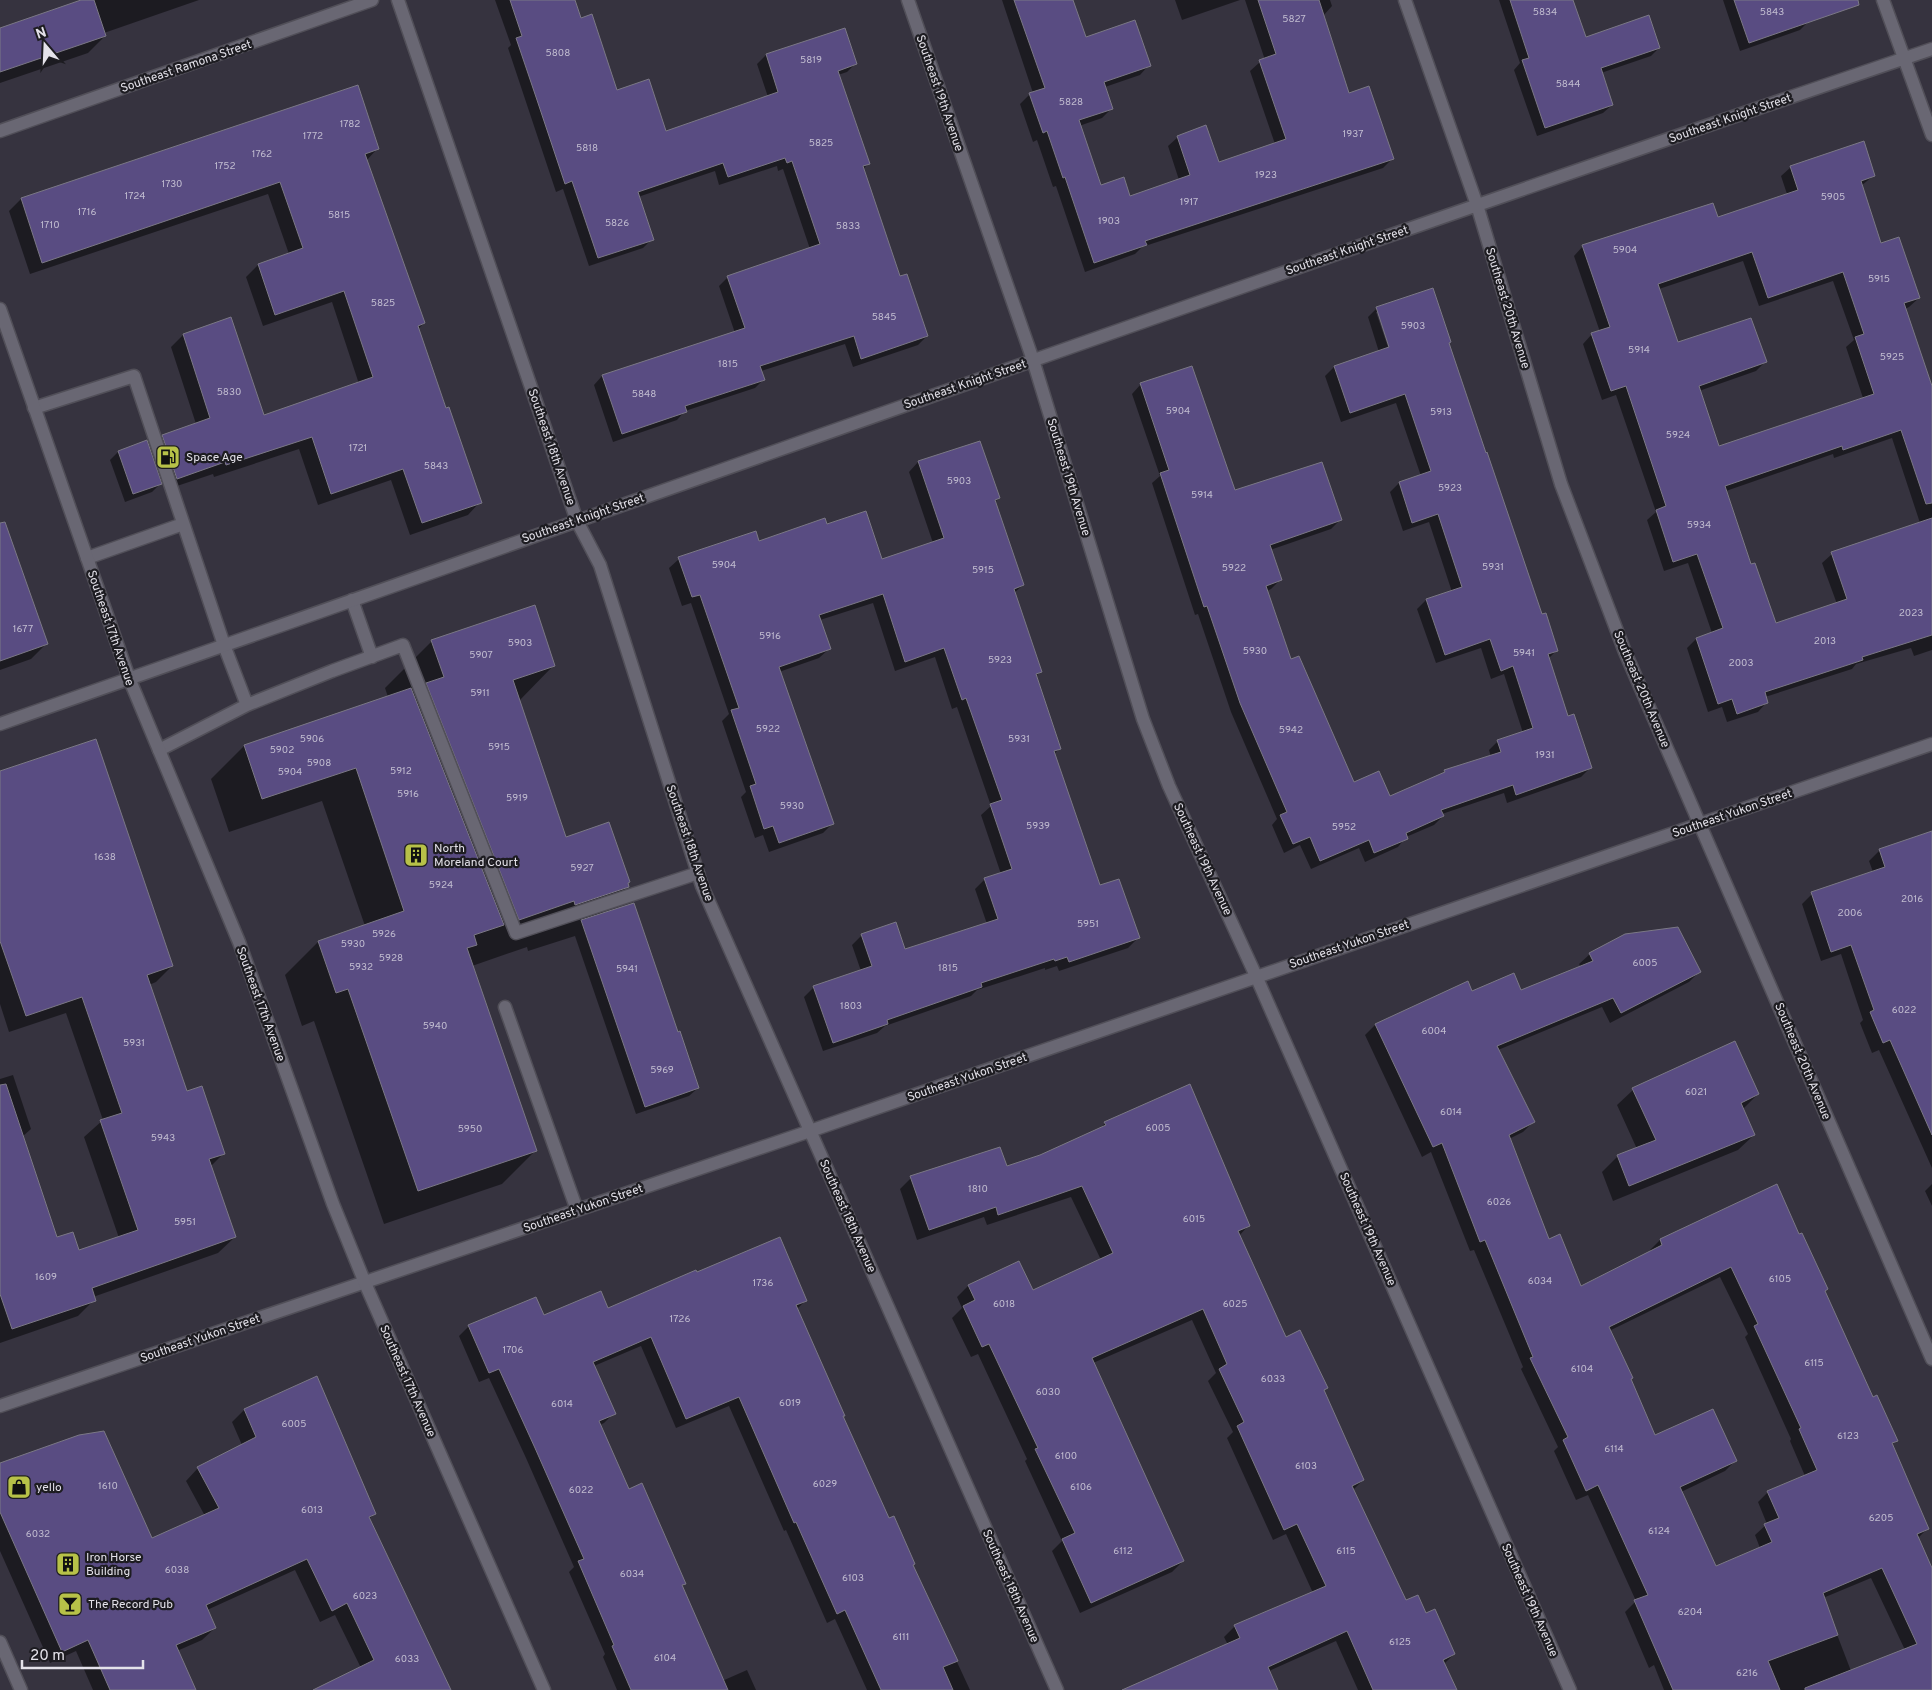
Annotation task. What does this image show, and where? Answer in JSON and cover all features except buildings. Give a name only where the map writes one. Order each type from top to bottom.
[{"type":"street","name":"Southeast Ramona Street","points":[[0,131],[372,0]]},
{"type":"street","name":"Southeast 18th Avenue","points":[[398,0],[577,520],[600,565],[702,886],[1057,1690]]},
{"type":"street","name":"Southeast 19th Avenue","points":[[908,0],[1033,360],[1143,719],[1170,786],[1256,976],[1570,1690]]},
{"type":"street","name":"Southeast 20th Avenue","points":[[1405,0],[1477,205],[1561,484],[1625,652],[1932,1359]]},
{"type":"street","points":[[1883,0],[1932,135]]},
{"type":"street","name":"Southeast Knight Street","points":[[0,724],[1033,360],[1932,49]]},
{"type":"street","name":"Southeast 17th Avenue","points":[[0,309],[128,678],[239,942],[332,1204],[544,1690]]},
{"type":"street","points":[[34,408],[134,376],[224,645],[247,705]]},
{"type":"street","points":[[87,558],[183,524]]},
{"type":"street","points":[[352,600],[372,657]]},
{"type":"street","points":[[159,750],[247,705],[403,645],[516,933],[698,873]]},
{"type":"street","name":"Southeast Yukon Street","points":[[0,1406],[365,1283],[1932,744]]},
{"type":"street","points":[[504,1007],[576,1210]]},
{"type":"street","points":[[0,1642],[21,1690]]},
{"type":"place","name":"Space Age","points":[[168,457]]},
{"type":"place","name":"North Moreland Court","points":[[416,855]]},
{"type":"place","name":"yello","points":[[19,1487]]},
{"type":"place","name":"Iron Horse Building","points":[[68,1564]]},
{"type":"place","name":"The Record Pub","points":[[70,1604]]}]
